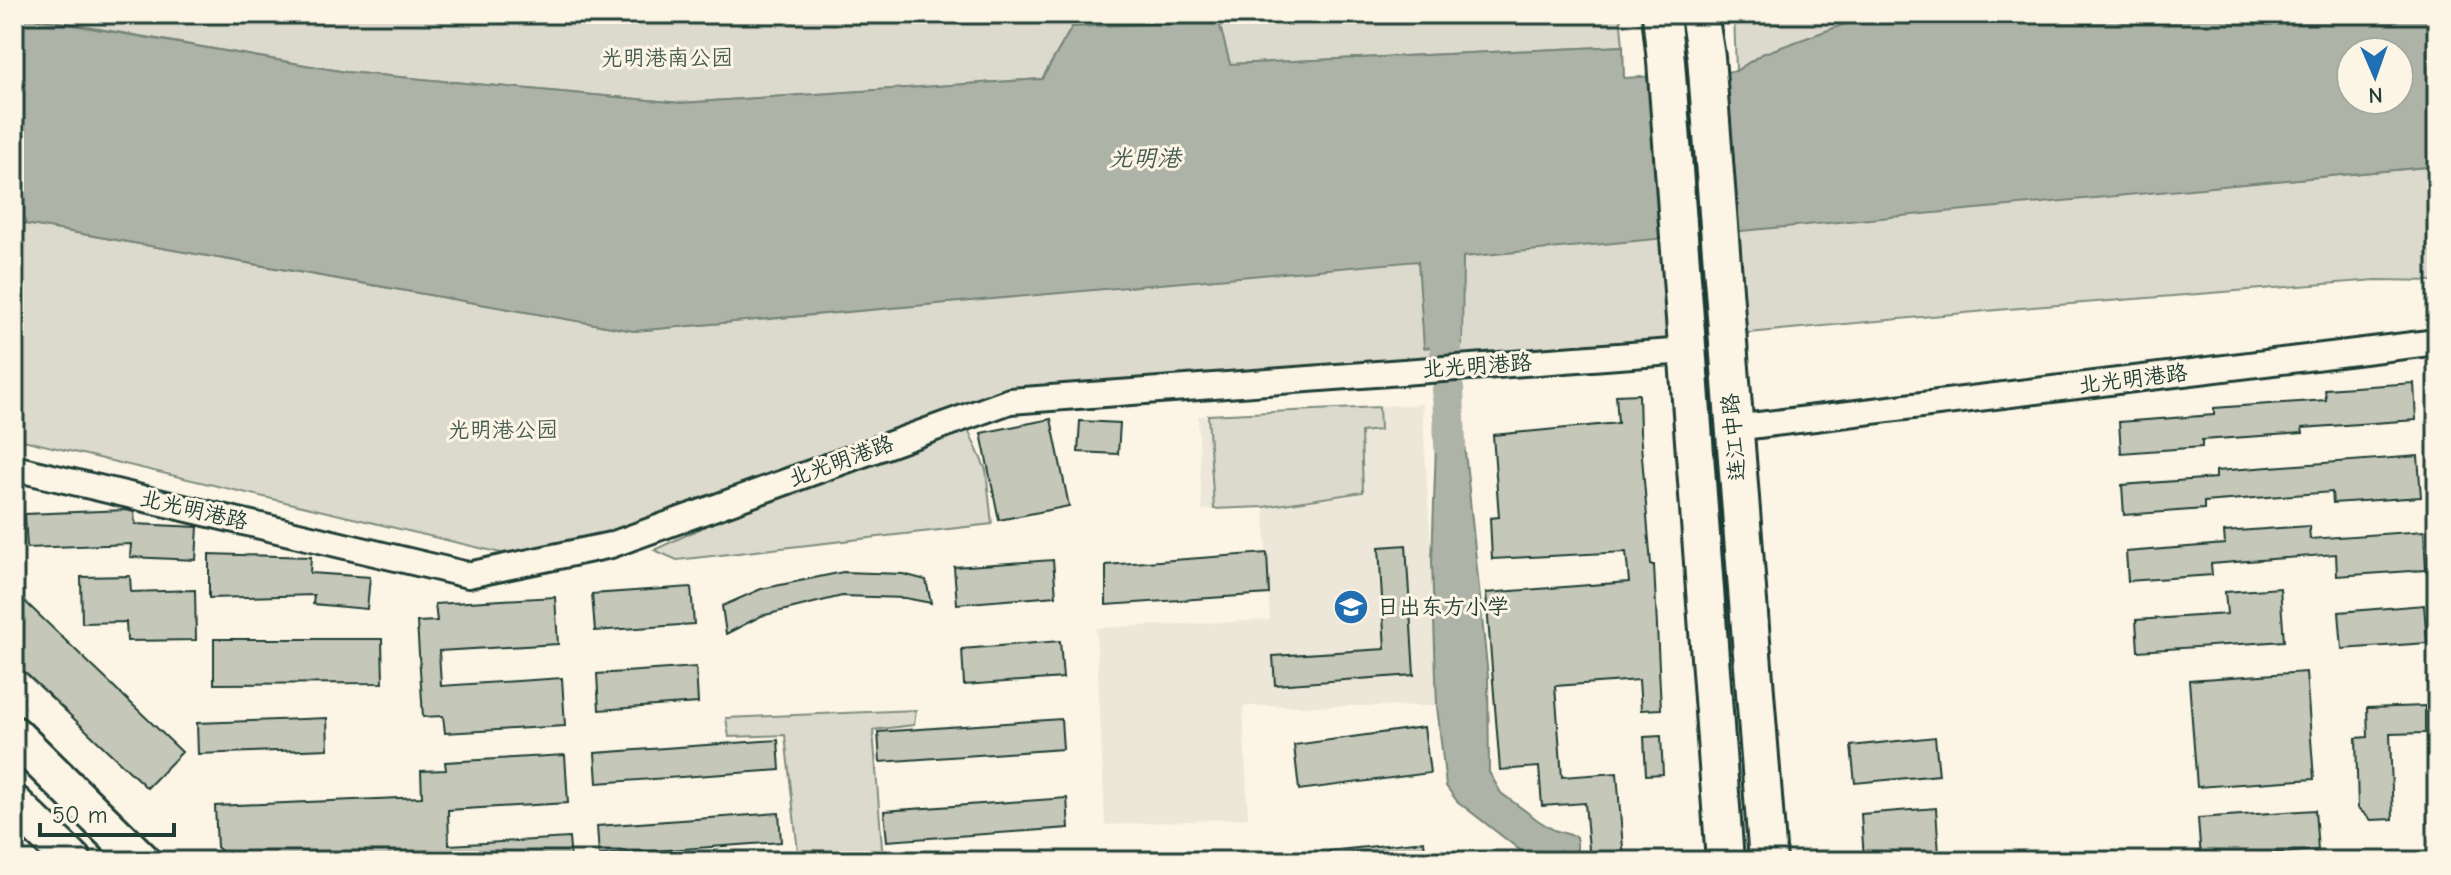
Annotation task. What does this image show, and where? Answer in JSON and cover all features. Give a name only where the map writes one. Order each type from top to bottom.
[{"type":"highway","name":"连江中路","points":[[1661,14],[1725,861]]},
{"type":"highway","name":"连江中路","points":[[1699,14],[1706,57],[1768,861]]},
{"type":"highway","points":[[14,735],[142,861]]},
{"type":"highway","points":[[14,804],[73,861]]},
{"type":"street","name":"北光明港路","points":[[1734,428],[2437,342]]},
{"type":"street","name":"北光明港路","points":[[14,468],[468,575],[611,545],[1010,401],[1686,351]]},
{"type":"shaded area","name":"日出东方小学","points":[[1422,404],[1437,706],[1243,706],[1248,818],[1105,825],[1096,628],[1270,620],[1264,507],[1202,510],[1198,416]]},
{"type":"green space","name":"光明港南公园","points":[[14,14],[1620,14],[1623,46],[1230,64],[1218,22],[1072,27],[1042,79],[681,103],[346,72]]},
{"type":"green space","points":[[1734,14],[1873,14],[1762,54],[1736,71]]},
{"type":"green space","name":"光明港公园","points":[[2437,166],[2437,281],[2376,280],[2008,309],[1477,358],[1001,394],[592,542],[501,553],[14,438],[14,222],[634,331]]},
{"type":"green space","points":[[1379,407],[1380,430],[1361,432],[1363,492],[1264,507],[1214,509],[1208,415]]},
{"type":"green space","points":[[966,425],[986,470],[992,524],[677,560],[654,550],[766,498]]},
{"type":"green space","points":[[916,710],[914,725],[873,730],[883,861],[799,861],[785,735],[729,737],[726,718]]},
{"type":"water","name":"光明港","points":[[1873,14],[2437,14],[2437,166],[1463,257],[1462,344],[1424,348],[1418,261],[634,331],[14,222],[14,15],[346,72],[681,103],[1042,79],[1072,27],[1219,22],[1230,64],[1623,46],[1624,78],[1736,71],[1762,54]]},
{"type":"water","points":[[1448,402],[1461,412],[1488,677],[1489,772],[1501,793],[1554,830],[1577,837],[1577,861],[1534,861],[1457,801],[1446,786],[1437,706],[1432,562],[1437,415]]},
{"type":"building","points":[[2414,383],[2416,420],[2302,428],[2303,433],[2202,440],[2202,447],[2121,453],[2119,422],[2214,415],[2214,408],[2326,400],[2325,389]]},
{"type":"building","points":[[1639,394],[1651,565],[1654,565],[1661,709],[1641,710],[1639,680],[1555,686],[1562,777],[1617,773],[1624,861],[1590,861],[1585,803],[1542,806],[1539,767],[1500,770],[1486,593],[1629,582],[1626,552],[1492,559],[1490,518],[1499,517],[1493,435],[1618,423],[1616,395]]},
{"type":"building","points":[[1051,419],[1069,506],[999,520],[981,433]]},
{"type":"building","points":[[1080,421],[1120,423],[1118,454],[1078,452]]},
{"type":"building","points":[[2418,456],[2421,497],[2333,503],[2332,492],[2204,502],[2204,509],[2124,515],[2122,485],[2216,478],[2216,471]]},
{"type":"building","points":[[134,512],[135,524],[198,527],[196,560],[130,557],[131,544],[27,548],[25,514]]},
{"type":"building","points":[[2309,526],[2310,539],[2424,531],[2426,570],[2337,576],[2336,554],[2211,564],[2212,575],[2128,581],[2126,552],[2225,544],[2224,532]]},
{"type":"building","points":[[1406,545],[1414,675],[1275,685],[1273,656],[1385,649],[1379,547]]},
{"type":"building","points":[[1267,553],[1269,594],[1106,605],[1106,565]]},
{"type":"building","points":[[209,554],[311,557],[310,573],[370,577],[367,609],[313,604],[314,595],[209,598]]},
{"type":"building","points":[[1053,560],[1056,596],[957,604],[954,567]]},
{"type":"building","points":[[843,572],[903,574],[926,580],[931,603],[905,598],[842,596],[761,616],[726,634],[722,606],[761,589]]},
{"type":"building","points":[[130,576],[131,592],[195,590],[196,640],[127,641],[126,622],[82,623],[81,577]]},
{"type":"building","points":[[691,587],[694,624],[595,631],[592,594]]},
{"type":"building","points":[[2280,588],[2284,641],[2138,651],[2136,620],[2227,614],[2225,592]]},
{"type":"building","points":[[14,591],[182,752],[147,788],[14,662]]},
{"type":"building","points":[[555,597],[558,644],[439,651],[441,686],[562,678],[565,726],[445,733],[443,716],[423,717],[417,622],[437,621],[435,604]]},
{"type":"building","points":[[2424,605],[2427,643],[2342,649],[2339,612]]},
{"type":"building","points":[[214,639],[382,639],[383,683],[214,684]]},
{"type":"building","points":[[1060,641],[1063,678],[964,685],[962,649]]},
{"type":"building","points":[[696,667],[698,703],[599,710],[597,674]]},
{"type":"building","points":[[2306,672],[2314,779],[2197,787],[2189,680]]},
{"type":"building","points":[[2425,706],[2425,733],[2390,734],[2393,819],[2371,820],[2358,808],[2356,738],[2368,737],[2367,708]]},
{"type":"building","points":[[327,718],[328,749],[198,754],[197,723]]},
{"type":"building","points":[[1061,719],[1063,749],[880,762],[878,732]]},
{"type":"building","points":[[1424,727],[1430,773],[1299,790],[1294,745]]},
{"type":"building","points":[[1661,736],[1663,774],[1646,775],[1644,737]]},
{"type":"building","points":[[1935,737],[1939,775],[1855,783],[1851,746]]},
{"type":"building","points":[[778,740],[780,770],[597,783],[595,753]]},
{"type":"building","points":[[565,755],[568,803],[448,810],[449,845],[569,838],[571,861],[450,861],[450,858],[232,861],[217,847],[215,806],[422,797],[421,771],[446,770],[445,762]]},
{"type":"building","points":[[1067,798],[1069,828],[887,841],[884,811]]},
{"type":"building","points":[[1936,808],[1939,855],[1864,860],[1861,814]]},
{"type":"building","points":[[2315,810],[2318,850],[2201,859],[2198,818]]},
{"type":"building","points":[[779,813],[781,842],[599,855],[597,826]]},
{"type":"building","points":[[1424,841],[1426,861],[1329,861],[1329,851]]},
{"type":"waterway","points":[[1445,299],[1446,352]]},
{"type":"waterway","points":[[1448,389],[1450,445]]},
{"type":"place","name":"日出东方小学","points":[[1351,607]]}]
